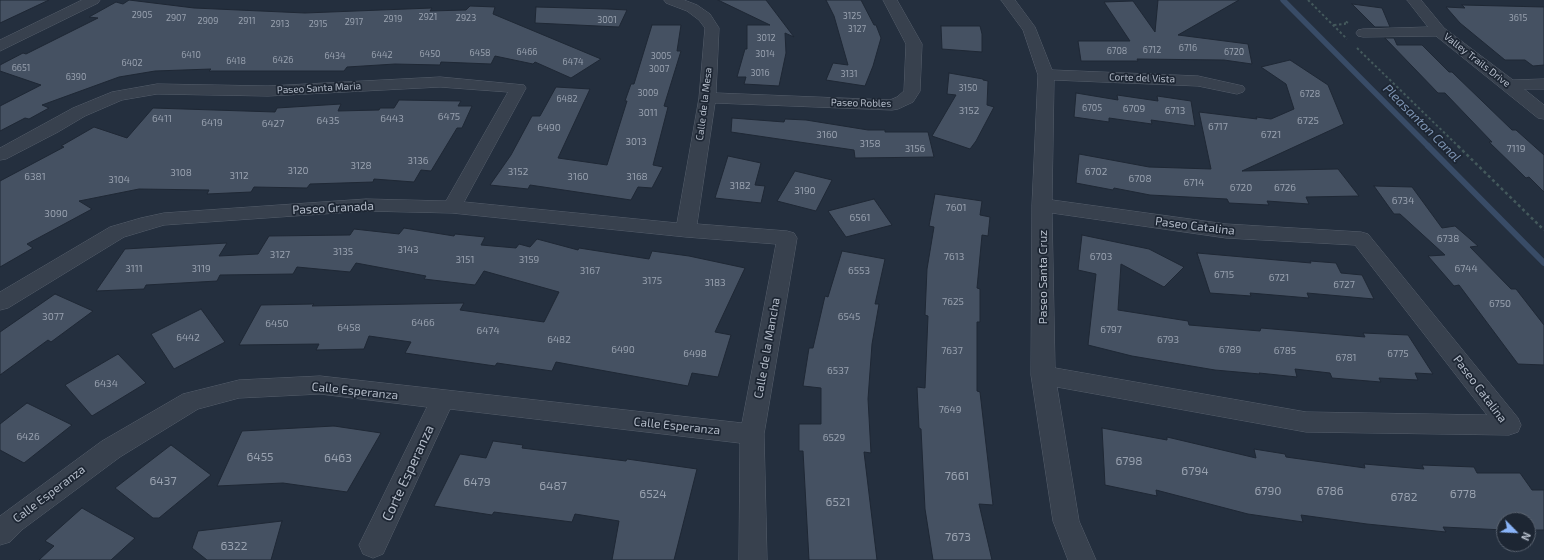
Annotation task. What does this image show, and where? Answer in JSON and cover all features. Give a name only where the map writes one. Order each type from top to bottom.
[{"type":"street","points":[[0,46],[93,0]]},
{"type":"street","name":"Calle de la Mesa","points":[[671,0],[692,8],[705,17],[712,28],[707,98],[686,230]]},
{"type":"street","name":"Paseo Robles","points":[[707,98],[892,105],[903,101],[908,98],[912,91],[914,44],[890,0]]},
{"type":"street","name":"Paseo Santa Cruz","points":[[1008,0],[1030,30],[1046,74],[1042,205],[1043,375],[1066,521],[1082,560]]},
{"type":"street","name":"Valley Trails Drive","points":[[1414,0],[1439,31],[1544,114]]},
{"type":"street","points":[[1364,33],[1439,31]]},
{"type":"street","name":"Corte del Vista","points":[[1046,74],[1198,81],[1237,89]]},
{"type":"street","name":"Paseo Santa Maria","points":[[0,155],[80,112],[118,96],[157,88],[268,91],[440,82],[518,88],[452,207]]},
{"type":"street","points":[[1509,85],[1544,84]]},
{"type":"street","name":"Paseo Granada","points":[[0,302],[117,232],[141,224],[164,219],[366,205],[452,207],[686,230]]},
{"type":"street","name":"Paseo Catalina","points":[[1042,205],[1226,231],[1362,239],[1509,425],[1306,422],[1043,375]]},
{"type":"street","name":"Calle de la Mancha","points":[[686,230],[787,238],[752,434],[754,560]]},
{"type":"street","name":"Calle Esperanza","points":[[0,534],[14,520],[111,449],[191,401],[239,389],[320,385],[752,434]]},
{"type":"street","name":"Corte Esperanza","points":[[373,545],[442,400]]},
{"type":"path","points":[[1308,0],[1350,41]]},
{"type":"path","points":[[1356,47],[1544,230]]},
{"type":"building","points":[[0,0],[49,0],[0,23]]},
{"type":"building","points":[[129,0],[194,8],[305,13],[432,8],[430,11],[466,10],[470,6],[495,7],[493,14],[601,59],[571,78],[535,62],[533,64],[495,56],[491,64],[441,62],[440,65],[395,64],[347,67],[344,71],[209,71],[211,69],[155,71],[119,77],[42,105],[49,108],[29,119],[25,118],[0,131],[0,106],[41,85],[0,71],[0,65],[23,53],[26,54],[98,18],[89,17],[116,2],[123,4]]},
{"type":"building","points":[[718,0],[766,0],[794,37],[785,33],[786,53],[779,86],[744,84],[746,77],[737,77],[745,49],[747,49],[747,25],[770,25]]},
{"type":"building","points":[[826,0],[861,0],[874,25],[876,25],[881,38],[873,66],[865,86],[826,80],[833,63],[848,65],[834,16]]},
{"type":"building","points":[[1158,0],[1239,0],[1178,35],[1248,44],[1252,64],[1224,60],[1137,59],[1138,61],[1081,61],[1078,41],[1130,41],[1104,2],[1133,1],[1155,32]]},
{"type":"building","points":[[1352,4],[1382,8],[1390,27],[1375,27]]},
{"type":"building","points":[[1462,5],[1544,7],[1544,65],[1533,66],[1525,60],[1505,60],[1460,23],[1446,7],[1465,8]]},
{"type":"building","points":[[536,7],[627,10],[619,27],[535,23]]},
{"type":"building","points":[[652,25],[681,25],[677,51],[681,51],[664,106],[668,107],[653,165],[663,167],[652,188],[638,187],[631,200],[530,185],[528,189],[490,185],[511,155],[532,116],[540,116],[556,87],[590,89],[558,158],[607,165],[627,101],[625,101],[631,84],[634,84]]},
{"type":"building","points":[[941,26],[980,26],[982,34],[982,52],[942,49]]},
{"type":"building","points":[[1385,38],[1394,38],[1397,45],[1422,45],[1512,130],[1516,130],[1544,155],[1544,192],[1529,177],[1526,178],[1489,142],[1492,142],[1445,93],[1438,93]]},
{"type":"building","points":[[1290,60],[1328,85],[1344,124],[1242,171],[1338,169],[1359,196],[1306,197],[1309,204],[1267,201],[1269,205],[1229,203],[1227,199],[1150,195],[1076,183],[1079,154],[1149,167],[1211,169],[1199,112],[1257,119],[1256,117],[1271,119],[1294,109],[1286,84],[1261,67]]},
{"type":"building","points":[[949,73],[988,81],[987,105],[994,107],[976,141],[970,149],[932,136],[956,95],[947,94]]},
{"type":"building","points":[[1076,93],[1118,100],[1117,95],[1158,101],[1157,96],[1191,101],[1195,126],[1151,120],[1152,124],[1109,118],[1109,122],[1074,117]]},
{"type":"building","points":[[399,100],[461,101],[458,106],[472,106],[462,128],[457,128],[431,171],[421,170],[414,182],[374,179],[373,182],[310,184],[307,188],[254,187],[251,192],[207,194],[209,190],[139,189],[79,201],[92,209],[27,244],[33,248],[0,267],[0,181],[64,147],[61,146],[94,127],[127,138],[153,108],[275,112],[277,108],[341,104],[338,111],[379,110],[380,108],[394,108]]},
{"type":"building","points":[[732,118],[784,122],[785,119],[806,120],[868,130],[885,130],[885,132],[928,132],[934,157],[855,158],[854,150],[731,132]]},
{"type":"building","points":[[728,156],[761,163],[755,185],[765,186],[761,203],[715,198]]},
{"type":"building","points":[[795,171],[832,180],[816,211],[777,201]]},
{"type":"building","points":[[1374,186],[1412,187],[1442,228],[1455,226],[1478,246],[1470,247],[1511,289],[1516,289],[1544,325],[1544,365],[1518,364],[1459,285],[1454,286],[1428,256],[1445,255],[1400,214],[1394,214]]},
{"type":"building","points":[[935,194],[982,201],[980,215],[990,217],[988,236],[982,235],[977,288],[980,289],[980,322],[977,322],[977,391],[980,392],[993,505],[979,504],[992,560],[933,560],[925,509],[921,429],[919,428],[917,387],[925,388],[928,316],[925,315],[927,269],[934,227],[929,226]]},
{"type":"building","points":[[874,199],[892,225],[846,237],[828,211]]},
{"type":"building","points":[[404,228],[454,236],[455,234],[485,237],[481,245],[516,248],[519,244],[530,247],[537,239],[578,250],[579,248],[649,259],[652,251],[689,256],[745,268],[715,332],[731,335],[718,377],[692,373],[688,386],[556,362],[552,371],[497,363],[495,366],[405,353],[411,342],[369,336],[364,349],[316,350],[319,344],[239,345],[261,305],[314,304],[312,306],[464,303],[460,310],[544,322],[559,292],[484,271],[475,285],[424,279],[426,276],[356,263],[350,272],[297,267],[293,274],[220,275],[217,281],[146,285],[144,289],[96,291],[125,249],[227,243],[219,256],[258,254],[269,236],[350,235],[354,229],[399,234]]},
{"type":"building","points":[[1082,235],[1149,249],[1184,267],[1164,287],[1121,264],[1118,310],[1188,321],[1189,325],[1260,331],[1261,328],[1365,337],[1363,333],[1408,335],[1433,374],[1415,373],[1418,380],[1379,378],[1381,382],[1332,378],[1330,373],[1295,369],[1297,377],[1259,373],[1260,374],[1215,370],[1132,356],[1088,345],[1096,274],[1078,270]]},
{"type":"building","points":[[842,251],[885,259],[875,304],[879,304],[872,344],[868,399],[871,453],[864,452],[877,560],[809,560],[803,451],[799,451],[799,424],[821,424],[821,388],[803,386],[809,348],[813,348],[825,296],[828,297]]},
{"type":"building","points":[[1197,253],[1311,263],[1310,261],[1336,263],[1341,273],[1362,275],[1374,299],[1307,293],[1309,298],[1250,293],[1251,296],[1210,293]]},
{"type":"building","points":[[55,294],[93,311],[51,342],[48,340],[0,375],[0,332]]},
{"type":"building","points":[[201,309],[225,342],[174,369],[151,334]]},
{"type":"building","points":[[118,354],[146,383],[92,416],[65,385]]},
{"type":"building","points":[[27,403],[72,425],[24,463],[0,450],[0,424]]},
{"type":"building","points":[[334,426],[381,433],[347,492],[283,483],[217,486],[242,431]]},
{"type":"building","points":[[1102,428],[1167,440],[1167,437],[1256,458],[1254,449],[1285,454],[1286,457],[1365,468],[1364,464],[1424,469],[1422,465],[1474,467],[1477,473],[1520,473],[1532,490],[1544,490],[1544,530],[1536,530],[1536,512],[1496,512],[1496,530],[1443,527],[1446,532],[1367,524],[1301,515],[1303,522],[1248,514],[1156,490],[1157,496],[1105,485]]},
{"type":"building","points":[[493,441],[523,445],[522,448],[626,461],[627,459],[697,469],[674,560],[612,560],[619,521],[575,514],[572,522],[494,512],[492,515],[434,506],[460,454],[486,458]]},
{"type":"building","points":[[171,445],[211,475],[159,518],[153,518],[115,488]]},
{"type":"building","points":[[82,508],[135,538],[111,560],[39,560],[54,546],[45,541]]},
{"type":"building","points":[[282,521],[271,560],[207,560],[192,548],[198,531]]},
{"type":"waterway","name":"Pleasanton Canal","points":[[1283,0],[1429,147]]},
{"type":"waterway","name":"Pleasanton Canal","points":[[1428,146],[1544,263]]}]
